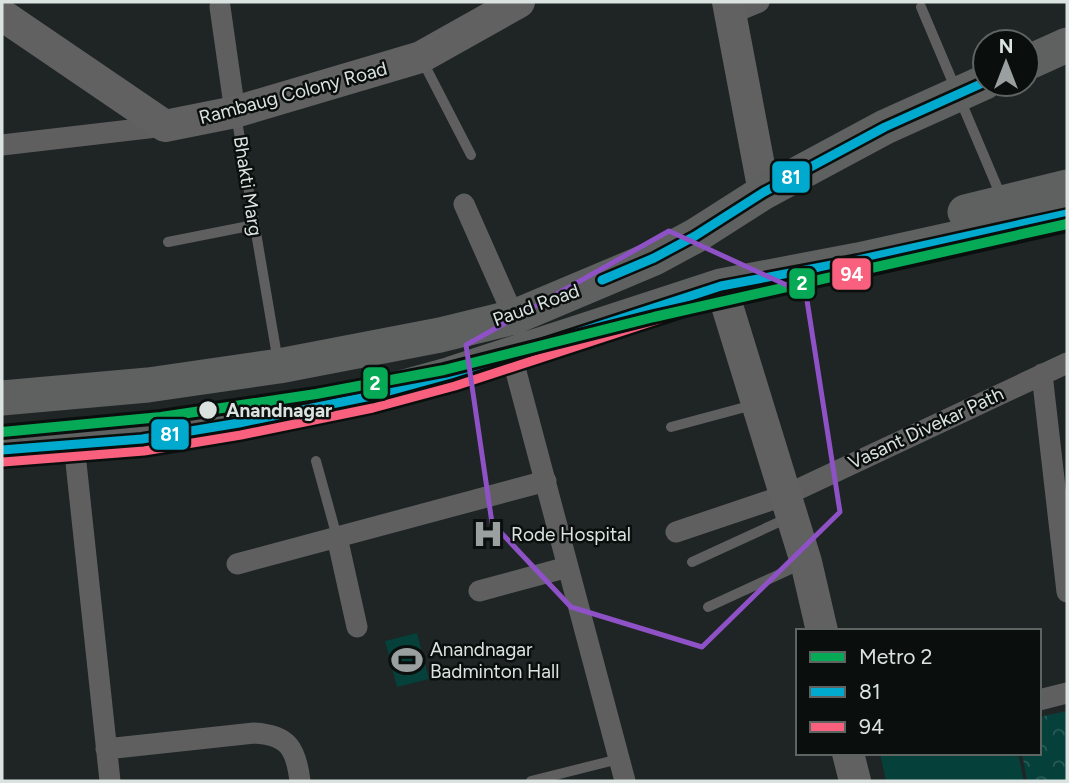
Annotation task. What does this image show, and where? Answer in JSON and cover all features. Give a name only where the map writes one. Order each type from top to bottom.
[{"type":"main road","points":[[1041,57],[1067,45]]},
{"type":"main road","name":"Paud Road","points":[[2,398],[148,385],[279,366],[440,335],[514,317],[654,258],[695,236],[764,192],[885,127],[971,88]]},
{"type":"main road","points":[[695,236],[718,278],[1067,187]]},
{"type":"main road","name":"Paud Road","points":[[2,450],[142,439],[334,404],[451,374],[718,278],[858,260],[1067,214]]},
{"type":"street","name":"Rambaug Colony Road","points":[[165,126],[235,113],[421,57],[494,9],[519,2]]},
{"type":"street","points":[[759,2],[729,8],[764,192]]},
{"type":"street","name":"Bhakti Marg","points":[[220,7],[235,113]]},
{"type":"street","points":[[2,15],[165,126]]},
{"type":"street","points":[[2,145],[165,126]]},
{"type":"street","points":[[464,204],[514,317]]},
{"type":"street","points":[[718,278],[806,562],[822,629]]},
{"type":"street","points":[[511,353],[625,781]]},
{"type":"street","name":"Vasant Divekar Path","points":[[676,532],[789,505],[1067,363]]},
{"type":"street","points":[[1042,374],[1067,592]]},
{"type":"street","points":[[74,444],[110,781]]},
{"type":"street","points":[[237,564],[546,481]]},
{"type":"street","points":[[337,537],[357,627]]},
{"type":"street","points":[[479,592],[568,567]]},
{"type":"street","points":[[1041,700],[1067,693]]},
{"type":"street","points":[[106,749],[254,733],[274,734],[289,746],[298,766],[300,781]]},
{"type":"street","points":[[848,755],[855,781]]},
{"type":"lane","points":[[921,7],[971,86]]},
{"type":"lane","points":[[421,57],[471,155]]},
{"type":"lane","points":[[975,98],[998,188]]},
{"type":"lane","name":"Bhakti Marg","points":[[235,113],[279,366]]},
{"type":"lane","points":[[168,242],[254,225]]},
{"type":"lane","points":[[671,427],[758,403]]},
{"type":"lane","points":[[316,461],[337,537]]},
{"type":"lane","points":[[692,562],[789,505]]},
{"type":"lane","points":[[709,607],[806,562]]},
{"type":"lane","points":[[531,781],[619,760]]},
{"type":"highlighted area","points":[[669,231],[806,294],[840,512],[702,647],[571,607],[492,523],[466,345]]},
{"type":"green space","name":"Anandnagar Badminton Hall","points":[[417,633],[429,679],[397,687],[385,641]]},
{"type":"green space","points":[[1067,711],[1067,781],[1027,781],[1022,755],[1041,755],[1041,717]]},
{"type":"green space","points":[[880,755],[1018,755],[1024,781],[886,781]]},
{"type":"metro line","name":"2","points":[[2,432],[161,417],[316,394],[444,370],[654,317],[1067,224]]},
{"type":"transit line","name":"81","points":[[602,280],[654,258],[695,236],[764,192],[885,127],[971,88]]},
{"type":"transit line","name":"81","points":[[2,450],[142,439],[239,423],[371,396],[451,374],[721,286],[858,260],[1067,214]]},
{"type":"transit line","name":"94","points":[[3,462],[144,451],[241,435],[373,408],[455,386],[724,298],[861,272],[1067,226]]},
{"type":"place","name":"Anandnagar","points":[[208,410]]},
{"type":"place","name":"Rode Hospital","points":[[488,534]]},
{"type":"place","name":"Anandnagar Badminton Hall","points":[[407,660]]}]
